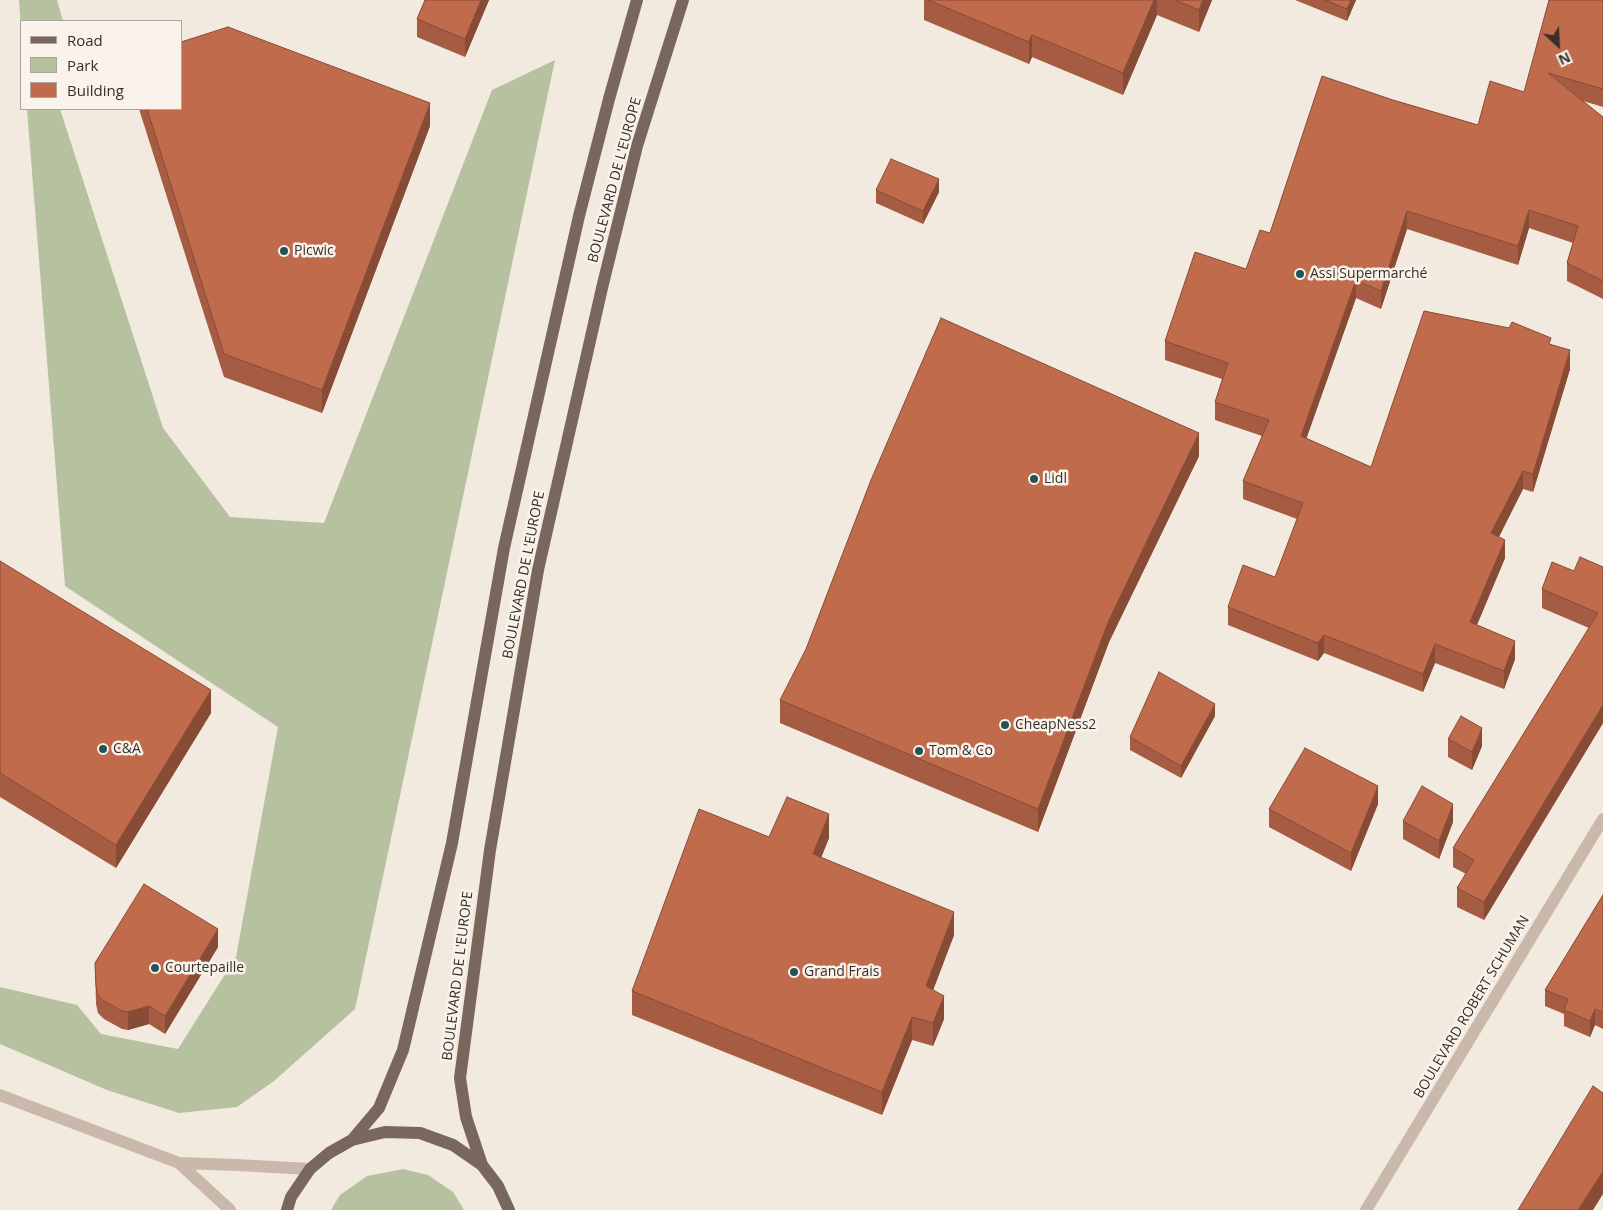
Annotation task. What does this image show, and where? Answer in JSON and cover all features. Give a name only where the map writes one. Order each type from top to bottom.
[{"type":"main road","name":"BOULEVARD DE L'EUROPE","points":[[352,1140],[379,1108],[403,1050],[452,843],[504,548],[579,216],[637,0]]},
{"type":"main road","name":"BOULEVARD DE L'EUROPE","points":[[482,1165],[466,1117],[460,1078],[490,850],[540,560],[602,288],[637,146],[682,0]]},
{"type":"main road","points":[[287,1210],[292,1197],[310,1169],[329,1152],[352,1140],[385,1132],[420,1133],[453,1145],[482,1165],[498,1186],[509,1210]]},
{"type":"street","name":"BOULEVARD ROBERT SCHUMAN","points":[[1366,1210],[1603,819]]},
{"type":"street","points":[[0,1095],[179,1164],[230,1210]]},
{"type":"street","points":[[179,1164],[238,1164],[310,1169]]},
{"type":"green space","points":[[19,0],[57,0],[63,20],[20,20]]},
{"type":"green space","points":[[555,60],[355,1009],[274,1081],[237,1107],[179,1113],[107,1090],[0,1044],[0,987],[77,1005],[101,1034],[178,1049],[236,957],[278,727],[65,586],[27,110],[60,110],[163,428],[230,517],[324,523],[492,90]]},
{"type":"green space","points":[[403,1169],[428,1175],[453,1192],[464,1210],[331,1210],[340,1195],[367,1176]]},
{"type":"building","points":[[425,0],[481,0],[465,39],[417,19]]},
{"type":"building","points":[[928,0],[1154,0],[1123,73],[1032,35],[1029,42]]},
{"type":"building","points":[[1175,0],[1203,0],[1199,10]]},
{"type":"building","points":[[1325,0],[1351,0],[1347,9]]},
{"type":"building","points":[[1549,0],[1603,0],[1603,89],[1548,73],[1603,117],[1603,281],[1567,263],[1578,226],[1529,210],[1518,246],[1407,211],[1381,291],[1356,280],[1301,436],[1371,467],[1424,311],[1509,328],[1512,322],[1551,338],[1549,344],[1570,350],[1533,474],[1523,471],[1491,533],[1505,540],[1470,622],[1515,641],[1504,671],[1435,644],[1423,674],[1324,635],[1318,643],[1228,607],[1243,565],[1275,577],[1303,503],[1243,481],[1269,420],[1215,402],[1228,363],[1165,341],[1195,252],[1246,269],[1260,230],[1270,233],[1322,76],[1393,100],[1478,125],[1490,81],[1524,92]]},
{"type":"building","name":"Picwic","points":[[228,27],[430,103],[322,390],[224,354],[147,110],[182,110],[182,42]]},
{"type":"building","points":[[891,159],[939,179],[923,211],[876,190]]},
{"type":"building","points":[[941,318],[1199,433],[1109,620],[1038,809],[780,700],[806,649],[871,480]]},
{"type":"building","points":[[1580,557],[1603,567],[1603,705],[1484,902],[1457,888],[1474,860],[1453,848],[1598,613],[1542,589],[1552,562],[1574,571]]},
{"type":"building","points":[[0,561],[211,690],[116,845],[0,773]]},
{"type":"building","points":[[1159,672],[1215,704],[1181,766],[1130,737]]},
{"type":"building","points":[[1461,716],[1482,728],[1472,752],[1448,739]]},
{"type":"building","points":[[1305,748],[1378,786],[1351,853],[1269,809]]},
{"type":"building","points":[[1422,786],[1453,804],[1439,841],[1403,821]]},
{"type":"building","name":"Grand Frais","points":[[787,797],[829,814],[813,854],[954,912],[926,986],[944,996],[933,1023],[912,1017],[882,1092],[632,991],[699,809],[769,837]]},
{"type":"building","name":"Courtepaille","points":[[144,884],[218,929],[165,1016],[149,1006],[128,1012],[122,1011],[104,1001],[98,995],[96,986],[95,963]]},
{"type":"building","points":[[1603,895],[1603,1013],[1595,1009],[1590,1021],[1564,1010],[1568,999],[1545,990]]},
{"type":"building","points":[[1593,1086],[1603,1093],[1603,1171],[1578,1210],[1518,1210]]},
{"type":"place","name":"Picwic","points":[[284,251]]},
{"type":"place","name":"Assi Supermarché","points":[[1300,274]]},
{"type":"place","name":"Lidl","points":[[1034,479]]},
{"type":"place","name":"CheapNess2","points":[[1005,725]]},
{"type":"place","name":"C&A","points":[[103,749]]},
{"type":"place","name":"Tom & Co","points":[[919,751]]},
{"type":"place","name":"Courtepaille","points":[[155,968]]},
{"type":"place","name":"Grand Frais","points":[[794,972]]}]
